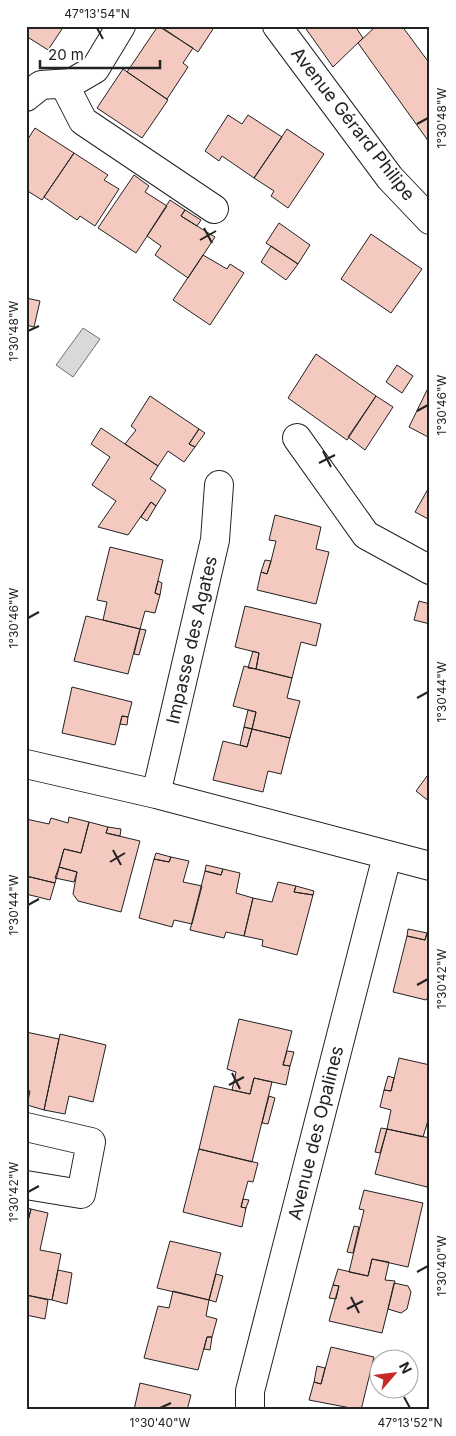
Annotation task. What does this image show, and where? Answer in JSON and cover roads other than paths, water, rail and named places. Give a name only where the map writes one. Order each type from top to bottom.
[{"type":"street","points":[[39,86],[71,83],[95,69],[121,26]]},
{"type":"street","name":"Avenue Gérard Philipe","points":[[277,26],[390,178],[430,220]]},
{"type":"street","points":[[39,86],[83,121],[214,209]]},
{"type":"street","points":[[297,438],[366,535],[430,570]]},
{"type":"street","name":"Impasse des Agates","points":[[156,794],[215,540],[219,485]]},
{"type":"street","points":[[26,764],[156,794],[430,866]]},
{"type":"street","name":"Avenue des Opalines","points":[[250,1410],[250,1391],[387,856]]},
{"type":"street","points":[[26,1127],[91,1142],[81,1194],[26,1185]]}]
